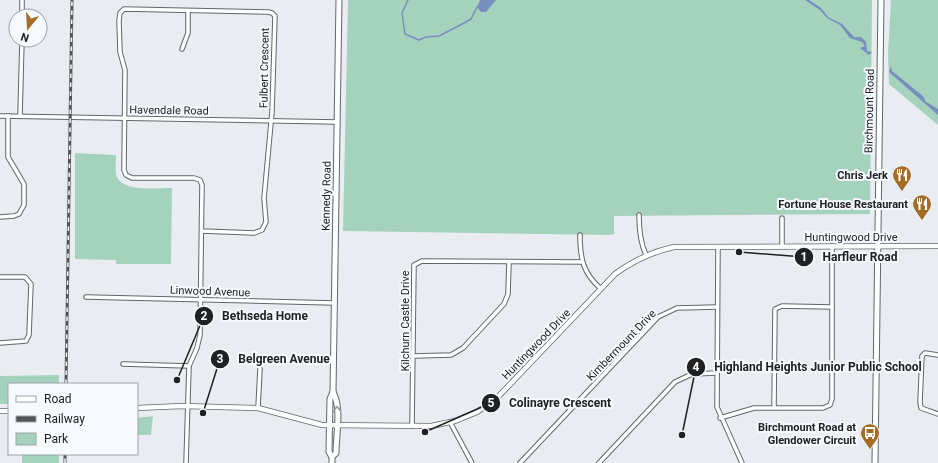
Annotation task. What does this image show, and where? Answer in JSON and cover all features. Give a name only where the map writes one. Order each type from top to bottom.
[{"type":"main road","name":"Kennedy Road","points":[[332,463],[332,457],[329,452],[329,426],[330,399],[333,392],[339,0]]},
{"type":"main road","name":"Birchmount Road","points":[[876,463],[881,0]]},
{"type":"main road","name":"Kennedy Road","points":[[332,457],[336,453],[337,426],[336,399],[333,392]]},
{"type":"street","name":"Fulbert Crescent","points":[[124,118],[125,70],[120,47],[121,11],[130,8],[188,12],[261,12],[274,14],[271,120]]},
{"type":"street","points":[[182,49],[188,33],[188,12]]},
{"type":"street","points":[[20,116],[22,48]]},
{"type":"street","name":"Havendale Road","points":[[0,116],[337,122]]},
{"type":"street","points":[[0,217],[19,214],[24,205],[24,184],[8,157],[8,116]]},
{"type":"street","points":[[124,118],[124,169],[126,175],[132,178],[194,178],[200,180],[203,189],[199,341],[188,366],[186,463]]},
{"type":"street","points":[[202,231],[254,233],[262,230],[264,227],[266,222],[265,172],[271,120]]},
{"type":"street","points":[[640,215],[639,228],[642,246],[646,255]]},
{"type":"street","points":[[782,218],[782,246]]},
{"type":"street","points":[[580,235],[581,262],[601,289]]},
{"type":"street","points":[[720,418],[754,408],[823,408],[828,407],[831,403],[832,246]]},
{"type":"street","name":"Huntingwood Drive","points":[[138,408],[187,406],[258,408],[329,426],[431,426],[450,422],[477,412],[496,400],[615,274],[632,262],[646,255],[674,247],[938,246]]},
{"type":"street","points":[[718,247],[716,402],[720,418],[742,463]]},
{"type":"street","name":"Kilchurn Castle Drive","points":[[412,426],[414,265],[422,261],[581,262]]},
{"type":"street","points":[[414,356],[451,355],[463,348],[504,304],[508,294],[509,262]]},
{"type":"street","points":[[0,277],[25,277],[31,284],[29,335],[26,341],[21,343],[0,343]]},
{"type":"street","name":"Linwood Avenue","points":[[86,297],[334,303]]},
{"type":"street","points":[[774,407],[775,309],[782,306],[832,307]]},
{"type":"street","name":"Kimbermount Drive","points":[[520,463],[658,317],[677,308],[717,307]]},
{"type":"street","points":[[938,355],[925,353],[922,356],[920,401],[921,408],[924,411],[938,414]]},
{"type":"street","points":[[123,364],[188,366]]},
{"type":"street","points":[[258,408],[260,369]]},
{"type":"street","points":[[599,463],[674,382],[692,374],[717,373]]},
{"type":"street","points":[[450,422],[472,463]]},
{"type":"green space","points":[[348,0],[872,0],[870,214],[614,216],[614,234],[610,235],[343,231]]},
{"type":"green space","points":[[891,0],[938,0],[938,125],[889,84],[888,53]]},
{"type":"green space","points":[[75,153],[116,155],[116,174],[119,180],[132,187],[149,189],[172,188],[171,264],[116,264],[116,260],[75,259]]},
{"type":"green space","points":[[59,375],[59,383],[8,383],[8,404],[0,404],[0,376]]},
{"type":"green space","points":[[153,416],[151,435],[138,435],[138,418]]},
{"type":"green space","points":[[22,455],[59,455],[59,463],[22,463]]},
{"type":"water","points":[[480,0],[496,0],[486,12],[481,12],[477,7]]},
{"type":"water","points":[[805,0],[809,0],[821,8],[828,17],[842,24],[854,37],[861,37],[866,42],[867,51],[872,52],[869,55],[860,48],[865,46],[862,42],[850,38],[840,25],[827,18],[820,10]]},
{"type":"water","points":[[891,66],[892,71],[924,97],[925,101],[938,109],[938,115],[889,72]]},
{"type":"waterway","points":[[408,0],[402,13],[405,34],[419,40],[426,37],[439,36],[466,22],[471,19],[477,7]]},
{"type":"railway","points":[[66,383],[72,0]]},
{"type":"railway","points":[[65,455],[65,463]]},
{"type":"place","name":"Chris Jerk","points":[[902,192]]},
{"type":"place","name":"Fortune House Restaurant","points":[[922,221]]},
{"type":"place","name":"Harfleur Road","points":[[739,252]]},
{"type":"place","name":"Bethseda Home","points":[[177,380]]},
{"type":"place","name":"Belgreen Avenue","points":[[203,413]]},
{"type":"place","name":"Colinayre Crescent","points":[[425,432]]},
{"type":"place","name":"Highland Heights Junior Public School","points":[[682,435]]},
{"type":"place","name":"Birchmount Road at Glendower Circuit","points":[[870,450]]}]
